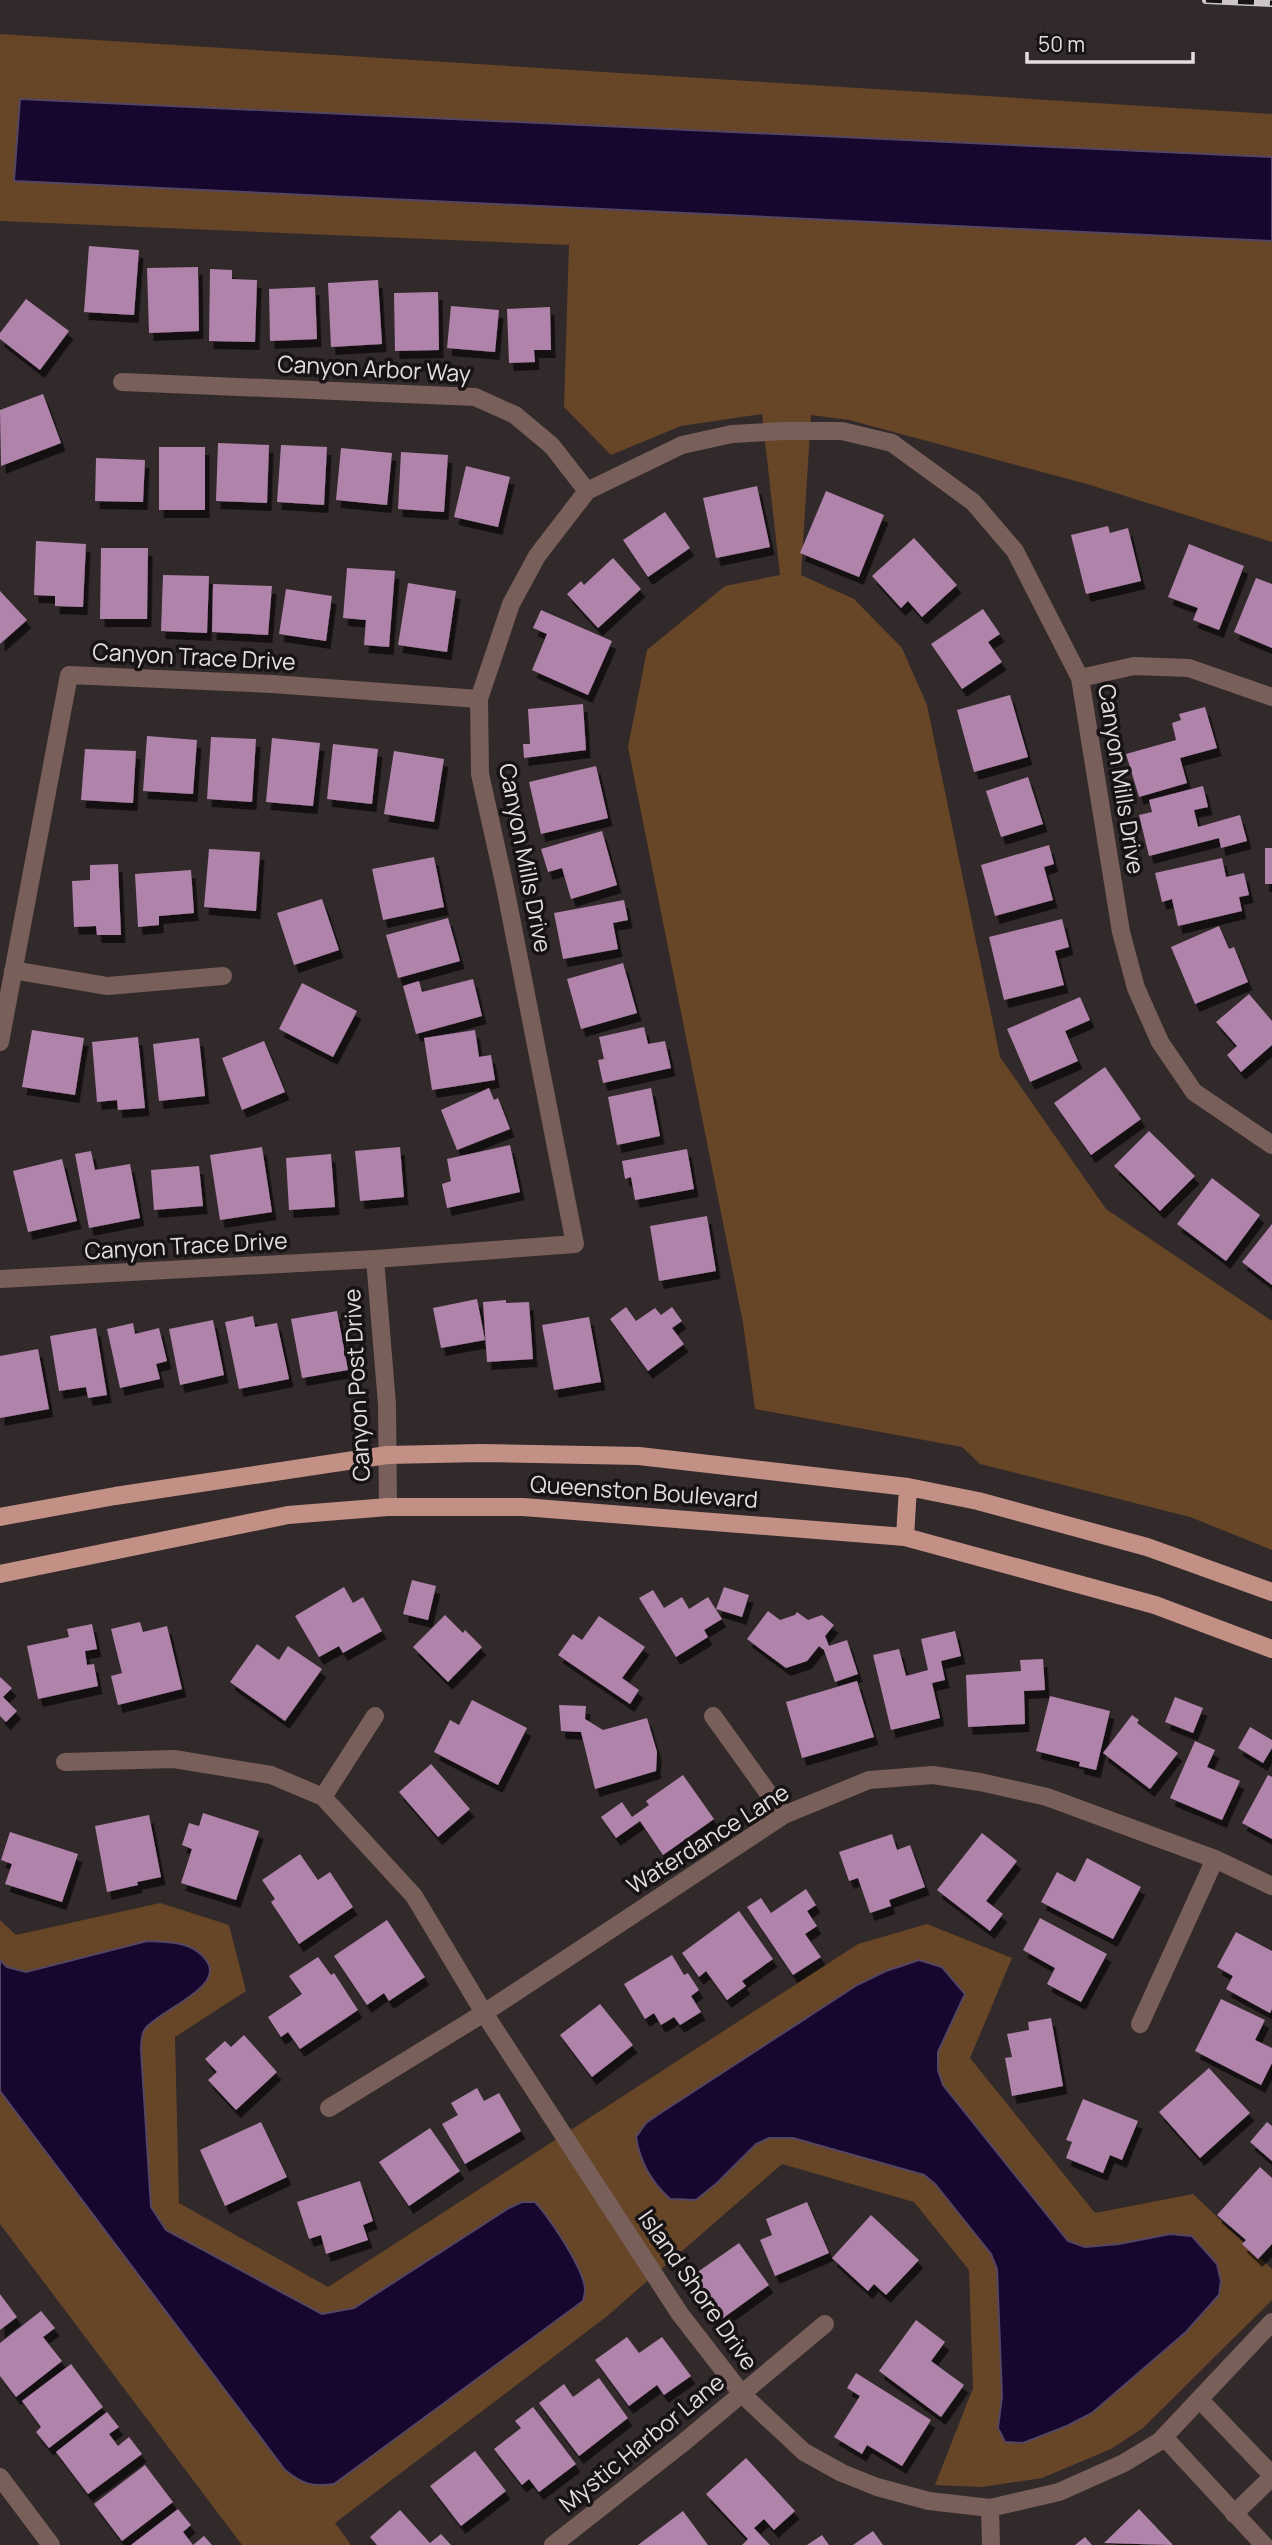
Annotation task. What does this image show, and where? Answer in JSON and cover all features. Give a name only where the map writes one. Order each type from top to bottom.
[{"type":"main road","name":"Queenston Boulevard","points":[[0,1517],[114,1496],[387,1455],[481,1453],[639,1456],[908,1488],[978,1501],[1147,1547],[1272,1592]]},
{"type":"main road","points":[[905,1537],[908,1488]]},
{"type":"main road","name":"Queenston Boulevard","points":[[0,1574],[288,1515],[387,1507],[523,1507],[905,1537],[1156,1605],[1272,1649]]},
{"type":"street","name":"Canyon Arbor Way","points":[[122,382],[475,397],[515,415],[552,446],[587,491]]},
{"type":"street","name":"Canyon Mills Drive","points":[[374,1259],[575,1244],[505,887],[480,775],[479,699],[511,604],[537,556],[587,491],[682,445],[732,435],[784,431],[842,431],[892,443],[973,502],[1015,551],[1080,678],[1121,932],[1136,988],[1160,1042],[1194,1092],[1272,1145]]},
{"type":"street","points":[[1080,678],[1133,666],[1189,668],[1272,697]]},
{"type":"street","name":"Canyon Trace Drive","points":[[0,1042],[69,675],[272,684],[479,699]]},
{"type":"street","points":[[13,970],[108,986],[223,976]]},
{"type":"street","name":"Canyon Trace Drive","points":[[0,1279],[374,1259]]},
{"type":"street","name":"Canyon Post Drive","points":[[374,1259],[387,1404],[387,1507]]},
{"type":"street","points":[[65,1762],[174,1759],[271,1775],[323,1797],[375,1716]]},
{"type":"street","points":[[713,1716],[784,1815]]},
{"type":"street","name":"Waterdance Lane","points":[[329,2108],[484,2013],[784,1815],[869,1780],[933,1775],[981,1782],[1047,1797],[1215,1859],[1272,1886]]},
{"type":"street","name":"Island Shore Drive","points":[[323,1797],[414,1896],[484,2013],[680,2314],[742,2394],[804,2452],[842,2473],[877,2487],[929,2501],[990,2508],[1059,2492],[1124,2463],[1164,2437],[1272,2322]]},
{"type":"street","points":[[1140,2024],[1215,1859]]},
{"type":"street","name":"Mystic Harbor Lane","points":[[553,2545],[825,2324]]},
{"type":"street","points":[[1200,2400],[1272,2476],[1234,2514]]},
{"type":"street","points":[[1164,2437],[1264,2545]]},
{"type":"street","points":[[0,2477],[44,2543]]},
{"type":"street","points":[[990,2508],[992,2545]]},
{"type":"shaded area","points":[[0,34],[1272,114],[1272,542],[1087,484],[849,420],[811,415],[801,575],[854,599],[902,648],[927,705],[1000,1057],[1106,1209],[1272,1321],[1272,1550],[1190,1517],[980,1464],[962,1447],[755,1409],[743,1323],[628,747],[647,650],[725,586],[780,575],[762,414],[681,426],[611,455],[564,407],[569,245],[0,221]]},
{"type":"shaded area","points":[[20,99],[1272,157],[1272,241],[14,181]]},
{"type":"shaded area","points":[[160,1903],[229,1925],[246,1991],[175,2037],[179,2203],[328,2287],[858,1944],[927,1924],[1012,1958],[970,2058],[1095,2213],[1193,2194],[1272,2269],[1272,2300],[1143,2428],[1111,2449],[1042,2478],[982,2487],[935,2485],[973,2388],[969,2270],[914,2202],[782,2164],[606,2317],[335,2523],[351,2545],[242,2545],[0,2224],[0,1920],[16,1935]]},
{"type":"shaded area","points":[[147,1941],[180,1944],[194,1949],[206,1960],[210,1970],[200,1989],[153,2022],[145,2029],[141,2039],[151,2207],[166,2230],[322,2314],[354,2308],[509,2208],[522,2202],[535,2202],[565,2244],[583,2281],[583,2301],[334,2484],[308,2483],[285,2470],[0,2091],[0,1960],[7,1967],[26,1972]]},
{"type":"shaded area","points":[[919,1960],[942,1967],[965,1994],[938,2052],[938,2070],[943,2085],[1068,2241],[1085,2247],[1119,2244],[1170,2234],[1192,2236],[1217,2264],[1221,2281],[1219,2295],[1186,2332],[1092,2413],[1023,2443],[1005,2442],[998,2428],[1002,2396],[997,2269],[991,2254],[935,2184],[924,2175],[793,2138],[769,2138],[756,2144],[696,2200],[670,2199],[647,2171],[636,2137],[646,2123],[659,2114],[857,1985],[886,1971]]},
{"type":"building","points":[[89,246],[139,250],[134,315],[84,312]]},
{"type":"building","points":[[198,267],[199,331],[149,333],[147,268]]},
{"type":"building","points":[[210,269],[232,270],[232,279],[257,280],[255,342],[209,341]]},
{"type":"building","points":[[378,280],[382,344],[331,347],[328,283]]},
{"type":"building","points":[[315,287],[317,339],[270,341],[269,289]]},
{"type":"building","points":[[438,292],[439,350],[395,351],[394,293]]},
{"type":"building","points":[[26,299],[69,331],[40,370],[0,339],[0,333]]},
{"type":"building","points":[[451,306],[499,310],[495,352],[447,348]]},
{"type":"building","points":[[550,307],[551,350],[534,350],[535,362],[509,363],[507,309]]},
{"type":"building","points":[[43,394],[61,443],[1,466],[0,410]]},
{"type":"building","points":[[218,443],[269,445],[267,503],[216,501]]},
{"type":"building","points":[[281,445],[327,447],[324,505],[277,502]]},
{"type":"building","points":[[159,447],[205,447],[205,510],[159,510]]},
{"type":"building","points":[[341,448],[392,453],[387,505],[336,500]]},
{"type":"building","points":[[401,452],[448,455],[444,512],[398,509]]},
{"type":"building","points":[[96,458],[145,460],[143,502],[95,501]]},
{"type":"building","points":[[466,466],[510,477],[498,527],[454,517]]},
{"type":"building","points":[[757,486],[770,547],[716,558],[703,498]]},
{"type":"building","points":[[826,491],[884,515],[859,577],[800,553]]},
{"type":"building","points":[[665,512],[690,548],[648,577],[623,540]]},
{"type":"building","points":[[1108,526],[1110,533],[1128,528],[1141,581],[1086,594],[1071,535]]},
{"type":"building","points":[[914,538],[957,585],[922,617],[908,601],[901,608],[872,576]]},
{"type":"building","points":[[36,541],[86,544],[83,607],[55,606],[55,596],[34,595]]},
{"type":"building","points":[[1189,544],[1244,566],[1219,630],[1193,620],[1198,608],[1168,597]]},
{"type":"building","points":[[101,548],[148,548],[147,619],[100,619]]},
{"type":"building","points":[[613,558],[641,589],[598,628],[567,594],[581,581],[584,585]]},
{"type":"building","points":[[347,568],[395,571],[389,647],[364,645],[366,620],[343,618]]},
{"type":"building","points":[[163,575],[209,576],[207,633],[161,631]]},
{"type":"building","points":[[1256,578],[1272,584],[1272,648],[1234,632]]},
{"type":"building","points":[[408,583],[456,591],[447,652],[398,645]]},
{"type":"building","points":[[213,584],[272,586],[268,635],[212,632]]},
{"type":"building","points":[[286,589],[332,596],[326,641],[279,634]]},
{"type":"building","points":[[0,591],[27,620],[0,644]]},
{"type":"building","points":[[983,609],[1000,634],[988,642],[1002,662],[962,689],[931,644]]},
{"type":"building","points":[[541,610],[612,641],[588,695],[532,670],[547,634],[533,628]]},
{"type":"building","points":[[1010,695],[1028,757],[974,772],[957,710]]},
{"type":"building","points":[[583,704],[586,750],[524,758],[523,744],[530,744],[528,709]]},
{"type":"building","points":[[1205,707],[1217,748],[1180,758],[1187,783],[1139,797],[1126,754],[1176,740],[1172,723],[1181,720],[1179,714]]},
{"type":"building","points":[[147,736],[197,740],[193,794],[143,791]]},
{"type":"building","points":[[211,737],[256,739],[252,802],[207,799]]},
{"type":"building","points":[[272,738],[320,743],[313,806],[266,802]]},
{"type":"building","points":[[333,744],[378,749],[372,804],[327,799]]},
{"type":"building","points":[[85,749],[136,751],[133,803],[81,800]]},
{"type":"building","points":[[394,751],[444,759],[434,822],[384,814]]},
{"type":"building","points":[[596,766],[608,818],[541,834],[529,782]]},
{"type":"building","points":[[1028,777],[1043,824],[1001,837],[986,791]]},
{"type":"building","points":[[1203,786],[1208,807],[1194,810],[1198,827],[1240,815],[1247,841],[1221,848],[1219,838],[1149,856],[1139,815],[1152,812],[1149,800]]},
{"type":"building","points":[[602,831],[617,885],[571,899],[562,868],[548,872],[541,849]]},
{"type":"building","points":[[1049,845],[1054,864],[1044,867],[1053,900],[995,916],[981,865]]},
{"type":"building","points":[[1265,848],[1272,848],[1272,884],[1265,884]]},
{"type":"building","points":[[209,849],[260,852],[256,911],[204,907]]},
{"type":"building","points":[[434,857],[444,907],[383,920],[372,869]]},
{"type":"building","points":[[1222,858],[1226,877],[1244,873],[1249,895],[1239,897],[1242,911],[1178,926],[1172,899],[1162,902],[1155,873]]},
{"type":"building","points":[[118,864],[121,935],[97,935],[96,926],[74,927],[72,881],[90,880],[90,865]]},
{"type":"building","points":[[191,870],[194,913],[159,916],[159,925],[138,927],[135,874]]},
{"type":"building","points":[[322,899],[339,950],[294,965],[277,913]]},
{"type":"building","points":[[624,900],[628,920],[613,923],[618,949],[563,959],[554,913]]},
{"type":"building","points":[[448,918],[460,961],[398,978],[386,935]]},
{"type":"building","points":[[1062,919],[1069,947],[1055,951],[1064,985],[1004,1000],[989,937]]},
{"type":"building","points":[[1219,926],[1229,949],[1234,947],[1248,982],[1195,1004],[1171,947]]},
{"type":"building","points":[[623,963],[637,1013],[581,1029],[567,979]]},
{"type":"building","points":[[473,979],[482,1016],[416,1034],[403,986],[419,981],[422,992]]},
{"type":"building","points":[[302,983],[357,1011],[333,1057],[279,1029]]},
{"type":"building","points":[[1249,994],[1272,1021],[1272,1045],[1241,1072],[1227,1055],[1237,1046],[1216,1022]]},
{"type":"building","points":[[1080,997],[1090,1020],[1065,1031],[1078,1061],[1030,1082],[1007,1029]]},
{"type":"building","points":[[644,1027],[648,1044],[665,1041],[671,1068],[603,1083],[598,1060],[604,1059],[599,1037]]},
{"type":"building","points":[[32,1030],[84,1038],[75,1095],[22,1087]]},
{"type":"building","points":[[475,1030],[479,1057],[491,1055],[495,1080],[432,1090],[424,1038]]},
{"type":"building","points":[[138,1037],[145,1108],[118,1110],[117,1100],[97,1102],[92,1042]]},
{"type":"building","points":[[199,1038],[205,1096],[159,1101],[153,1044]]},
{"type":"building","points":[[264,1041],[285,1092],[242,1110],[222,1058]]},
{"type":"building","points":[[1105,1067],[1141,1119],[1091,1155],[1054,1103]]},
{"type":"building","points":[[489,1088],[494,1100],[498,1098],[510,1129],[457,1150],[441,1110]]},
{"type":"building","points":[[651,1088],[660,1136],[617,1145],[608,1097]]},
{"type":"building","points":[[1149,1131],[1195,1176],[1160,1211],[1114,1166]]},
{"type":"building","points":[[510,1145],[520,1192],[447,1208],[442,1184],[451,1181],[447,1159]]},
{"type":"building","points":[[262,1147],[272,1212],[220,1220],[210,1155]]},
{"type":"building","points":[[400,1147],[404,1197],[360,1201],[355,1151]]},
{"type":"building","points":[[687,1149],[694,1189],[635,1200],[631,1177],[625,1179],[622,1161]]},
{"type":"building","points":[[91,1151],[95,1170],[130,1164],[140,1218],[89,1228],[75,1154]]},
{"type":"building","points":[[331,1154],[335,1207],[289,1210],[286,1158]]},
{"type":"building","points":[[62,1159],[77,1221],[28,1232],[13,1171]]},
{"type":"building","points":[[199,1166],[203,1206],[154,1210],[151,1170]]},
{"type":"building","points":[[1212,1178],[1260,1215],[1226,1261],[1177,1224]]},
{"type":"building","points":[[707,1216],[716,1271],[659,1281],[650,1226]]},
{"type":"building","points":[[1272,1224],[1272,1285],[1242,1262]]},
{"type":"building","points":[[477,1299],[485,1340],[441,1348],[433,1308]]},
{"type":"building","points":[[506,1300],[506,1303],[529,1302],[533,1359],[487,1362],[483,1302]]},
{"type":"building","points":[[626,1307],[636,1321],[655,1308],[661,1315],[672,1307],[682,1321],[672,1328],[684,1344],[648,1371],[610,1319]]},
{"type":"building","points":[[337,1311],[348,1370],[302,1378],[291,1319]]},
{"type":"building","points":[[253,1316],[255,1327],[277,1323],[289,1379],[239,1389],[225,1322]]},
{"type":"building","points":[[589,1317],[601,1382],[554,1390],[542,1325]]},
{"type":"building","points":[[213,1320],[224,1375],[180,1385],[169,1329]]},
{"type":"building","points":[[133,1323],[135,1334],[159,1328],[167,1361],[156,1364],[160,1379],[120,1388],[107,1329]]},
{"type":"building","points":[[96,1328],[107,1395],[88,1398],[86,1387],[59,1391],[50,1336]]},
{"type":"building","points":[[38,1349],[49,1409],[0,1418],[0,1356]]},
{"type":"building","points":[[412,1580],[436,1586],[428,1620],[403,1614]]},
{"type":"building","points":[[344,1587],[353,1603],[363,1597],[382,1631],[343,1653],[339,1646],[319,1657],[295,1616]]},
{"type":"building","points":[[724,1587],[749,1595],[742,1617],[716,1609]]},
{"type":"building","points":[[653,1590],[664,1608],[682,1597],[689,1609],[708,1597],[722,1619],[704,1630],[708,1637],[676,1657],[639,1598]]},
{"type":"building","points":[[768,1611],[780,1620],[797,1612],[808,1620],[822,1615],[834,1625],[825,1636],[829,1646],[847,1640],[858,1674],[835,1682],[824,1650],[819,1646],[807,1661],[786,1668],[747,1639]]},
{"type":"building","points":[[445,1615],[482,1647],[448,1682],[413,1647]]},
{"type":"building","points":[[599,1616],[645,1647],[622,1678],[639,1690],[630,1704],[558,1655],[573,1634],[582,1640]]},
{"type":"building","points":[[140,1622],[143,1632],[167,1626],[182,1689],[118,1705],[111,1676],[122,1673],[111,1629]]},
{"type":"building","points":[[92,1624],[97,1649],[85,1651],[87,1665],[94,1664],[98,1686],[38,1699],[27,1646],[69,1637],[67,1629]]},
{"type":"building","points":[[955,1631],[961,1656],[941,1661],[945,1680],[932,1683],[940,1718],[891,1730],[873,1655],[899,1649],[906,1676],[928,1670],[921,1639]]},
{"type":"building","points":[[257,1644],[279,1660],[288,1646],[322,1669],[285,1721],[230,1682]]},
{"type":"building","points":[[1043,1659],[1045,1690],[1024,1691],[1025,1724],[968,1727],[966,1675],[1021,1671],[1020,1660]]},
{"type":"building","points":[[0,1677],[12,1688],[3,1697],[17,1711],[6,1722],[0,1716]]},
{"type":"building","points":[[857,1681],[874,1737],[802,1758],[786,1702]]},
{"type":"building","points":[[1050,1696],[1110,1711],[1096,1770],[1079,1766],[1080,1762],[1036,1751]]},
{"type":"building","points":[[1175,1697],[1203,1708],[1193,1733],[1165,1722]]},
{"type":"building","points":[[472,1700],[527,1728],[498,1785],[434,1752],[450,1720],[459,1725]]},
{"type":"building","points":[[559,1705],[586,1706],[585,1719],[603,1730],[647,1718],[657,1752],[656,1771],[595,1789],[581,1732],[561,1731]]},
{"type":"building","points":[[1132,1715],[1139,1720],[1137,1723],[1178,1753],[1150,1789],[1103,1753]]},
{"type":"building","points":[[1250,1727],[1272,1740],[1272,1748],[1263,1763],[1238,1748]]},
{"type":"building","points":[[1195,1741],[1215,1750],[1207,1767],[1240,1781],[1222,1820],[1170,1798]]},
{"type":"building","points":[[431,1764],[470,1809],[438,1837],[399,1792]]},
{"type":"building","points":[[683,1775],[714,1819],[663,1855],[640,1821],[616,1838],[601,1817],[622,1802],[632,1817],[649,1805],[646,1801]]},
{"type":"building","points":[[1268,1775],[1272,1777],[1272,1839],[1242,1823]]},
{"type":"building","points":[[203,1813],[259,1831],[236,1900],[181,1883],[192,1849],[182,1845],[189,1823],[199,1826]]},
{"type":"building","points":[[149,1815],[161,1877],[107,1892],[95,1826]]},
{"type":"building","points":[[10,1832],[78,1854],[62,1902],[5,1884],[12,1864],[1,1860]]},
{"type":"building","points":[[982,1833],[1017,1861],[986,1901],[1003,1914],[990,1931],[937,1890]]},
{"type":"building","points":[[892,1834],[897,1850],[910,1845],[925,1887],[889,1900],[891,1906],[870,1913],[858,1878],[849,1881],[839,1852]]},
{"type":"building","points":[[300,1854],[318,1880],[330,1872],[353,1907],[299,1944],[271,1902],[275,1899],[262,1880]]},
{"type":"building","points":[[1087,1858],[1141,1887],[1113,1939],[1041,1902],[1057,1872],[1075,1882]]},
{"type":"building","points":[[806,1889],[816,1905],[807,1911],[817,1926],[805,1934],[821,1957],[793,1975],[747,1907],[761,1898],[771,1913]]},
{"type":"building","points":[[739,1911],[773,1959],[742,1981],[746,1986],[727,2000],[706,1971],[699,1977],[682,1953]]},
{"type":"building","points":[[1040,1918],[1107,1954],[1081,2002],[1047,1984],[1055,1968],[1023,1950]]},
{"type":"building","points":[[387,1920],[425,1977],[389,2001],[384,1993],[367,2005],[334,1956]]},
{"type":"building","points":[[1236,1932],[1272,1951],[1270,2013],[1226,1989],[1233,1976],[1217,1967]]},
{"type":"building","points":[[672,1955],[684,1975],[688,1973],[699,1990],[691,1996],[701,2012],[680,2025],[674,2017],[661,2025],[654,2013],[645,2019],[624,1984]]},
{"type":"building","points":[[318,1957],[331,1975],[334,1973],[358,2010],[300,2049],[288,2032],[281,2037],[268,2017],[302,1994],[289,1976]]},
{"type":"building","points":[[1221,1999],[1265,2020],[1255,2040],[1272,2048],[1272,2063],[1261,2085],[1195,2051]]},
{"type":"building","points":[[600,2004],[633,2045],[592,2077],[560,2035]]},
{"type":"building","points":[[1051,2018],[1063,2086],[1012,2096],[1005,2058],[1012,2057],[1007,2034],[1029,2030],[1028,2022]]},
{"type":"building","points":[[244,2035],[277,2072],[236,2110],[208,2080],[217,2072],[205,2059],[225,2041],[231,2047]]},
{"type":"building","points":[[1209,2068],[1250,2113],[1200,2158],[1159,2112]]},
{"type":"building","points":[[477,2088],[484,2101],[499,2093],[521,2131],[465,2164],[442,2124],[458,2115],[451,2103]]},
{"type":"building","points":[[1083,2099],[1138,2121],[1122,2160],[1110,2155],[1103,2173],[1066,2158],[1072,2142],[1066,2140]]},
{"type":"building","points":[[261,2122],[287,2177],[225,2206],[200,2150]]},
{"type":"building","points":[[1267,2122],[1272,2126],[1272,2161],[1250,2142]]},
{"type":"building","points":[[430,2128],[460,2171],[409,2206],[379,2162]]},
{"type":"building","points":[[1260,2167],[1272,2178],[1272,2244],[1258,2259],[1242,2244],[1246,2240],[1217,2215]]},
{"type":"building","points":[[360,2181],[373,2221],[363,2225],[368,2240],[326,2254],[321,2235],[309,2239],[297,2202]]},
{"type":"building","points":[[807,2202],[829,2253],[775,2276],[760,2240],[772,2235],[766,2219]]},
{"type":"building","points":[[871,2215],[919,2260],[886,2295],[874,2284],[868,2291],[832,2258]]},
{"type":"building","points":[[739,2243],[769,2285],[719,2321],[689,2278]]},
{"type":"building","points":[[0,2294],[17,2317],[0,2330]]},
{"type":"building","points":[[41,2311],[55,2328],[43,2337],[62,2361],[16,2397],[0,2376],[0,2343]]},
{"type":"building","points":[[916,2320],[945,2342],[931,2361],[964,2385],[941,2417],[879,2371]]},
{"type":"building","points":[[627,2337],[639,2353],[662,2337],[691,2376],[664,2395],[657,2385],[629,2406],[595,2360]]},
{"type":"building","points":[[71,2364],[103,2407],[49,2448],[36,2432],[41,2427],[22,2401]]},
{"type":"building","points":[[856,2373],[931,2420],[902,2466],[867,2445],[862,2454],[834,2437],[860,2396],[847,2388]]},
{"type":"building","points":[[599,2378],[628,2418],[579,2456],[539,2403],[564,2384],[573,2397]]},
{"type":"building","points":[[533,2407],[576,2464],[539,2492],[529,2479],[522,2485],[494,2449],[521,2428],[515,2421]]},
{"type":"building","points":[[107,2412],[119,2427],[109,2434],[118,2446],[129,2437],[142,2454],[88,2494],[56,2452]]},
{"type":"building","points":[[475,2451],[506,2491],[461,2526],[430,2486]]},
{"type":"building","points":[[746,2458],[795,2511],[774,2530],[764,2519],[754,2528],[770,2545],[742,2545],[748,2539],[706,2494]]},
{"type":"building","points":[[145,2465],[173,2502],[122,2541],[94,2504]]},
{"type":"building","points":[[178,2509],[191,2525],[183,2532],[193,2545],[131,2545]]},
{"type":"building","points":[[1139,2509],[1173,2545],[1104,2543]]},
{"type":"building","points":[[400,2510],[430,2543],[441,2534],[451,2545],[377,2545],[370,2537]]},
{"type":"building","points":[[683,2511],[708,2545],[638,2545]]},
{"type":"building","points":[[873,2531],[883,2545],[853,2545]]},
{"type":"building","points":[[822,2535],[829,2545],[807,2545]]},
{"type":"building","points":[[204,2536],[212,2545],[193,2545]]},
{"type":"building","points":[[1085,2537],[1092,2545],[1075,2545]]},
{"type":"railway","points":[[1206,0],[1272,3]]}]
